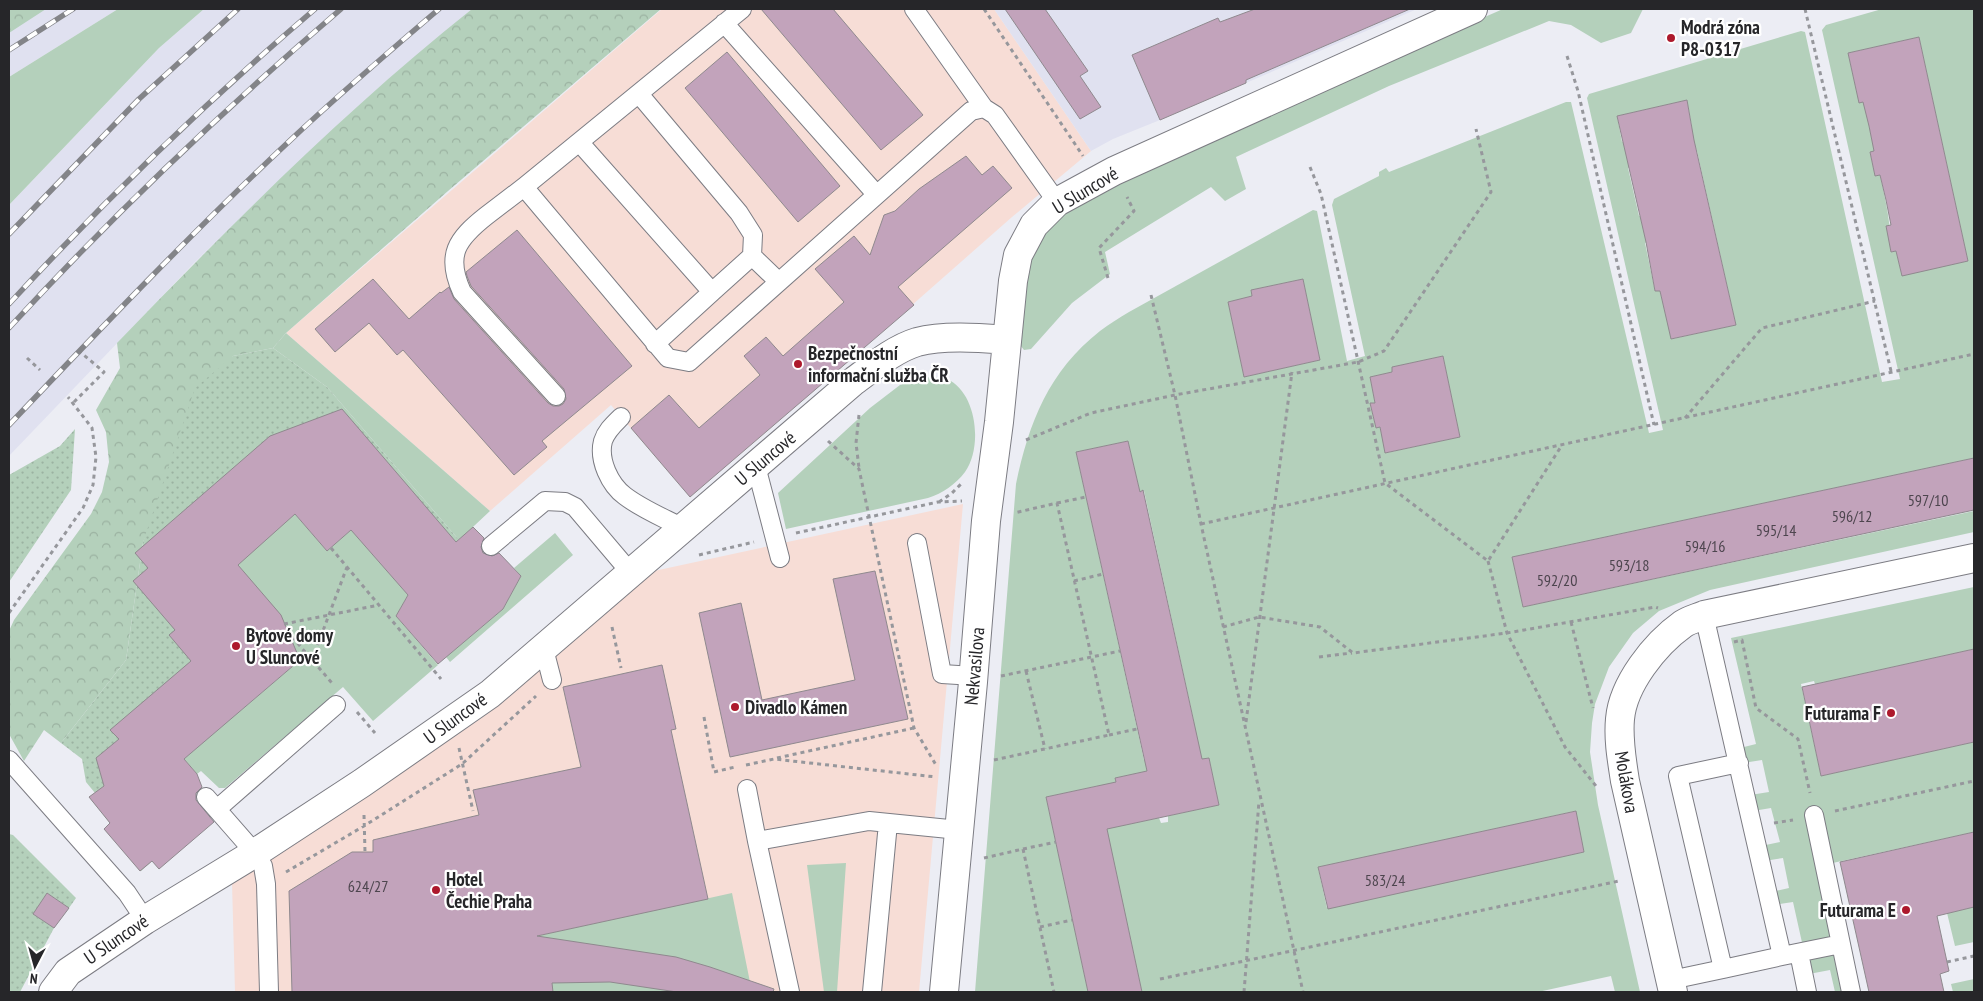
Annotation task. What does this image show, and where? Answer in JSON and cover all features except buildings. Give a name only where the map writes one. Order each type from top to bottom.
[{"type":"street","name":"U Sluncové","points":[[53,992],[68,972],[145,920],[255,853],[362,783],[490,694],[544,649],[630,572],[854,381],[884,358],[917,342],[980,338],[1007,340],[1013,281],[1018,255],[1034,225],[1057,202],[1114,171],[1473,9]]},
{"type":"street","name":"Nekvasilova","points":[[944,992],[959,830],[985,677],[986,521],[1007,340]]},
{"type":"street","name":"Molákova","points":[[1672,986],[1625,781],[1620,748],[1620,718],[1630,687],[1646,660],[1666,638],[1694,619],[1974,558]]},
{"type":"lane","points":[[556,396],[462,292],[456,278],[454,262],[457,247],[468,231],[580,143],[742,9]]},
{"type":"lane","points":[[914,9],[984,108],[995,115],[1057,202]]},
{"type":"lane","points":[[724,23],[876,194]]},
{"type":"lane","points":[[639,94],[738,213],[753,235],[752,256],[655,344]]},
{"type":"lane","points":[[524,187],[668,358],[689,362],[971,110],[984,108]]},
{"type":"lane","points":[[580,143],[712,292]]},
{"type":"lane","points":[[752,256],[778,282]]},
{"type":"lane","points":[[621,417],[609,428],[603,442],[603,458],[606,471],[614,485],[625,496],[683,528]]},
{"type":"lane","points":[[756,466],[780,558]]},
{"type":"lane","points":[[491,546],[545,501],[565,502],[575,507],[630,572]]},
{"type":"lane","points":[[917,543],[942,674],[985,677]]},
{"type":"lane","points":[[1694,619],[1712,646],[1752,827],[1791,954],[1807,992]]},
{"type":"lane","points":[[544,649],[552,680]]},
{"type":"lane","points":[[269,992],[266,884],[262,866],[255,853],[211,803],[336,706]]},
{"type":"lane","points":[[9,760],[126,893],[145,920]]},
{"type":"lane","points":[[1723,969],[1678,776],[1739,763]]},
{"type":"lane","points":[[747,789],[790,992]]},
{"type":"lane","points":[[1814,815],[1851,992]]},
{"type":"lane","points":[[757,841],[868,821],[959,830]]},
{"type":"lane","points":[[872,992],[888,823]]},
{"type":"lane","name":"Molákova","points":[[1672,986],[1723,969],[1841,944]]},
{"type":"path","points":[[984,9],[1086,161]]},
{"type":"path","points":[[1805,9],[1891,371]]},
{"type":"path","points":[[1568,56],[1578,91],[1654,424]]},
{"type":"path","points":[[1023,442],[1091,413],[1292,372],[1358,362],[1384,351],[1491,192],[1476,129]]},
{"type":"path","points":[[1310,167],[1321,194],[1385,482],[1488,561],[1507,633],[1565,746],[1598,789]]},
{"type":"path","points":[[1108,278],[1098,248],[1134,211]]},
{"type":"path","points":[[1151,295],[1175,395],[1223,627],[1303,992]]},
{"type":"path","points":[[1685,418],[1762,328],[1875,301]]},
{"type":"path","points":[[74,402],[104,372],[79,351]]},
{"type":"path","points":[[1201,524],[1974,354]]},
{"type":"path","points":[[27,358],[40,370]]},
{"type":"path","points":[[1246,725],[1292,372]]},
{"type":"path","points":[[9,613],[82,508],[93,485],[96,457],[92,428],[74,402],[68,397]]},
{"type":"path","points":[[859,414],[856,443],[860,469],[914,728],[939,770]]},
{"type":"path","points":[[828,441],[860,469]]},
{"type":"path","points":[[1488,561],[1563,444]]},
{"type":"path","points":[[938,502],[963,481]]},
{"type":"path","points":[[1009,514],[1086,497]]},
{"type":"path","points":[[700,556],[870,516],[938,502],[970,500]]},
{"type":"path","points":[[1057,504],[1109,736]]},
{"type":"path","points":[[331,548],[441,679]]},
{"type":"path","points":[[312,660],[347,567]]},
{"type":"path","points":[[1074,581],[1103,574]]},
{"type":"path","points":[[605,594],[621,668]]},
{"type":"path","points":[[284,624],[379,605]]},
{"type":"path","points":[[1319,657],[1507,633],[1655,607],[1694,619]]},
{"type":"path","points":[[1223,627],[1259,617],[1320,627],[1353,653]]},
{"type":"path","points":[[1572,622],[1593,709]]},
{"type":"path","points":[[1712,646],[1742,640],[1756,708],[1798,739],[1814,815]]},
{"type":"path","points":[[985,677],[1026,671],[1120,651]]},
{"type":"path","points":[[1026,671],[1045,749]]},
{"type":"path","points":[[266,884],[364,826],[462,764],[552,680]]},
{"type":"path","points":[[704,717],[714,772],[914,728]]},
{"type":"path","points":[[452,721],[473,811]]},
{"type":"path","points":[[988,761],[1137,730]]},
{"type":"path","points":[[774,759],[944,778]]},
{"type":"path","points":[[1752,827],[1974,781]]},
{"type":"path","points":[[1244,992],[1260,796]]},
{"type":"path","points":[[364,817],[365,852]]},
{"type":"path","points":[[956,866],[1056,842]]},
{"type":"path","points":[[1023,849],[1054,992]]},
{"type":"path","points":[[1160,979],[1646,875]]},
{"type":"path","points":[[1040,927],[1072,920]]},
{"type":"path","points":[[1947,962],[1974,956]]},
{"type":"shaded area","points":[[9,9],[118,9],[9,77]]},
{"type":"shaded area","points":[[204,9],[472,9],[368,98],[269,190],[192,265],[9,456],[9,205],[159,48]]},
{"type":"shaded area","points":[[662,9],[994,9],[1091,151],[1012,217],[690,497],[611,405],[490,511],[286,333]]},
{"type":"shaded area","points":[[994,9],[1417,9],[1113,139],[1091,151]]},
{"type":"shaded area","points":[[963,504],[919,992],[235,992],[232,883],[484,716],[654,571]]},
{"type":"green space","points":[[9,9],[46,9],[9,33]]},
{"type":"green space","points":[[118,9],[204,9],[159,48],[9,205],[9,77]]},
{"type":"green space","points":[[472,9],[661,9],[448,191],[286,333],[273,348],[233,356],[143,542],[126,660],[61,743],[44,730],[24,761],[9,734],[9,631],[14,620],[91,514],[102,492],[109,462],[106,432],[96,410],[120,368],[117,343],[289,170],[379,87]]},
{"type":"green space","points":[[1503,9],[1643,9],[1631,33],[1601,43],[1571,25],[1549,21],[1389,86],[1236,157],[1246,189],[1225,201],[1211,187],[1105,252],[1110,274],[1072,303],[1031,349],[1024,350],[1020,345],[1027,276],[1031,260],[1046,230],[1065,211],[1091,196],[1346,78]]},
{"type":"green space","points":[[1882,9],[1974,9],[1974,458],[1512,557],[1523,607],[1974,511],[1974,532],[1710,590],[1659,611],[1633,633],[1609,667],[1595,704],[1590,752],[1598,805],[1640,992],[1615,992],[1611,976],[1538,992],[1142,992],[1097,786],[1046,797],[1088,992],[975,992],[1016,484],[1027,440],[1035,419],[1054,381],[1067,363],[1100,331],[1129,312],[1313,210],[1317,211],[1347,361],[1365,356],[1332,205],[1334,199],[1379,176],[1379,172],[1386,168],[1389,172],[1566,102],[1571,102],[1649,433],[1663,430],[1587,98],[1589,94],[1801,31],[1805,32],[1882,382],[1900,379],[1822,30],[1826,25]],"holes":[[[1919,37],[1968,261],[1902,275],[1896,251],[1891,252],[1889,222],[1884,194],[1880,175],[1875,176],[1870,152],[1875,151],[1864,102],[1859,102],[1848,53]],[[1687,100],[1692,127],[1688,129],[1697,151],[1736,325],[1672,339],[1660,291],[1655,291],[1645,243],[1650,241],[1644,216],[1639,216],[1628,168],[1633,166],[1628,140],[1622,142],[1617,116]],[[1303,279],[1320,360],[1244,377],[1228,302],[1252,296],[1251,290]],[[1443,356],[1460,437],[1386,453],[1380,427],[1376,428],[1370,404],[1375,403],[1370,377],[1393,372],[1392,367]],[[1128,441],[1140,492],[1144,491],[1194,722],[1182,764],[1209,758],[1219,805],[1168,816],[1168,822],[1161,823],[1159,818],[1125,825],[1115,778],[1159,769],[1157,758],[1144,760],[1076,452]],[[1575,811],[1584,852],[1327,908],[1318,868]]]},
{"type":"green space","points":[[286,333],[490,511],[459,540],[327,387],[273,348]]},
{"type":"green space","name":"Bytové domy U Sluncové","points":[[273,348],[327,387],[459,540],[417,577],[408,595],[351,530],[382,504],[298,512],[238,564],[248,576],[208,674],[241,711],[184,759],[122,830],[150,863],[141,871],[104,829],[110,823],[89,797],[95,793],[86,782],[82,759],[61,743],[126,660],[143,542],[195,388],[233,356]]},
{"type":"green space","points":[[945,378],[957,386],[971,408],[974,421],[974,449],[971,461],[961,477],[939,494],[928,498],[786,529],[778,493],[870,408],[900,385],[916,379]]},
{"type":"green space","points":[[75,429],[71,490],[9,582],[9,475],[60,446]]},
{"type":"green space","points":[[295,514],[327,551],[351,530],[408,595],[396,616],[438,665],[373,721],[343,687],[225,788],[219,788],[201,771],[197,774],[184,759],[300,660],[287,631],[238,564]]},
{"type":"green space","points":[[555,533],[573,555],[450,662],[446,657],[503,609],[521,576],[514,568]]},
{"type":"green space","points":[[1974,587],[1974,649],[1815,684],[1814,681],[1801,684],[1821,776],[1974,742],[1974,832],[1819,866],[1844,992],[1835,992],[1830,970],[1809,974],[1793,902],[1774,905],[1771,892],[1789,888],[1783,858],[1764,861],[1761,846],[1780,842],[1771,808],[1753,811],[1750,795],[1769,792],[1762,760],[1743,763],[1740,748],[1756,744],[1731,638]]},
{"type":"green space","points":[[9,834],[13,835],[76,898],[69,908],[47,893],[33,914],[54,928],[20,992],[9,992]]},
{"type":"green space","points":[[846,863],[837,992],[824,992],[807,865]]},
{"type":"green space","points":[[732,893],[752,992],[435,992],[434,954],[506,943]]},
{"type":"green space","points":[[1974,907],[1974,942],[1955,946],[1947,913]]},
{"type":"green space","points":[[1974,979],[1974,992],[1953,992],[1951,984]]},
{"type":"railway","points":[[9,50],[73,9]]},
{"type":"railway","points":[[9,234],[139,99],[238,9]]},
{"type":"railway","points":[[9,304],[82,227],[196,115],[315,9]]},
{"type":"railway","points":[[9,328],[88,245],[170,164],[254,85],[341,9]]},
{"type":"railway","points":[[9,425],[151,277],[260,169],[332,102],[439,9]]},
{"type":"place","name":"Modrá zóna P8-0317","points":[[1671,38]]},
{"type":"place","name":"Bezpečnostní informační služba ČR","points":[[798,364]]},
{"type":"place","name":"Bytové domy U Sluncové","points":[[236,646]]},
{"type":"place","name":"Divadlo Kámen","points":[[735,707]]},
{"type":"place","name":"Futurama F","points":[[1891,713]]},
{"type":"place","name":"Hotel Čechie Praha","points":[[436,890]]},
{"type":"place","name":"Futurama E","points":[[1906,910]]}]
